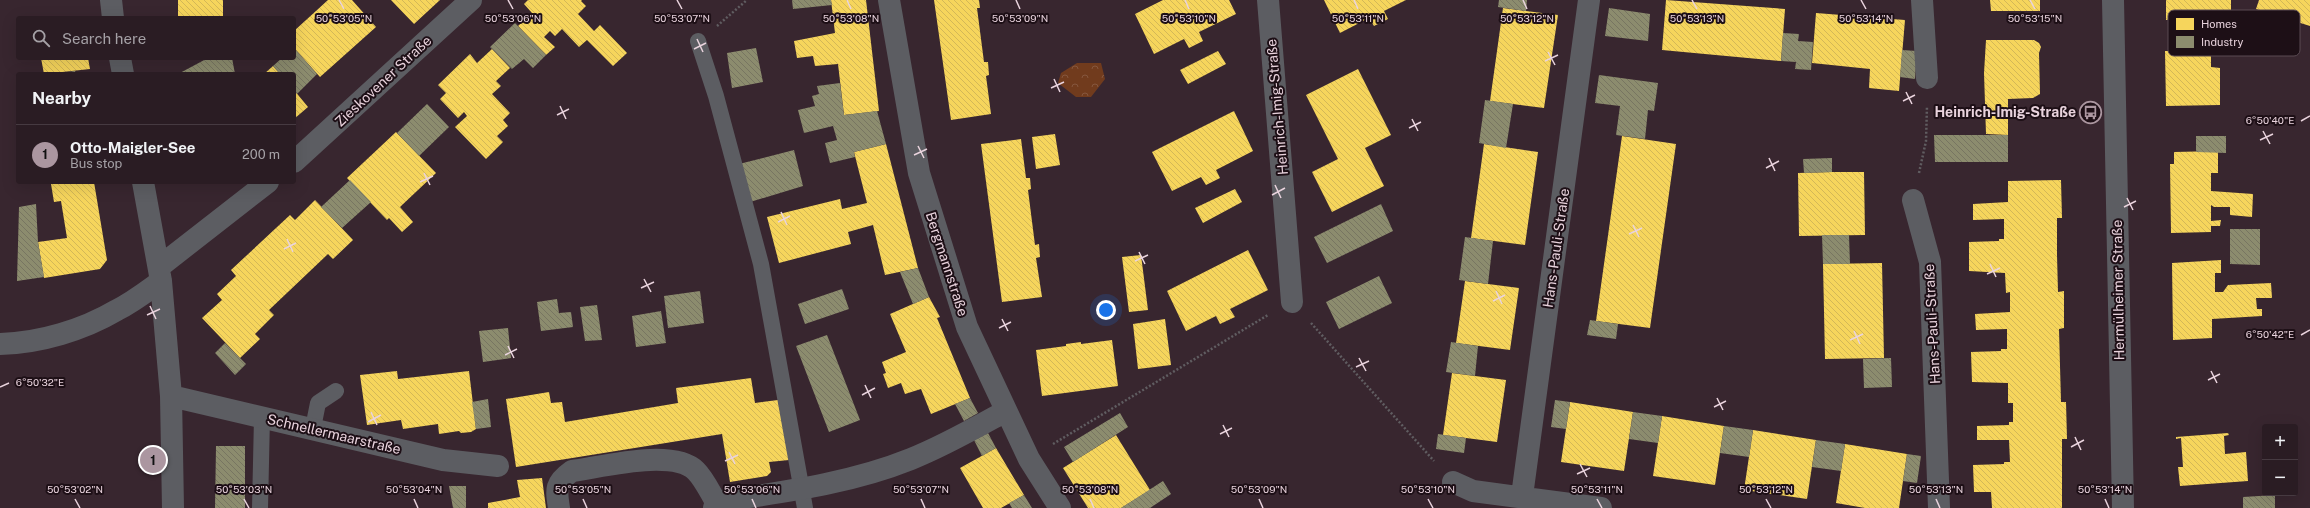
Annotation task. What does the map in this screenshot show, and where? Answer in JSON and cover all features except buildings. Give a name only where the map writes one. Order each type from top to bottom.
[{"type":"street","points":[[111,0],[112,16]]},
{"type":"street","name":"Zieskovener Straße","points":[[296,160],[471,0]]},
{"type":"street","name":"Bergmannstraße","points":[[889,0],[919,174],[968,327],[1029,459],[1060,508]]},
{"type":"street","name":"Heinrich-Imig-Straße","points":[[1268,0],[1292,302]]},
{"type":"street","name":"Hans-Pauli-Straße","points":[[1522,496],[1589,0]]},
{"type":"street","points":[[1922,0],[1927,78]]},
{"type":"street","name":"Hermülheimer Straße","points":[[2113,0],[2123,508]]},
{"type":"street","points":[[120,60],[123,72]]},
{"type":"street","points":[[143,184],[160,274],[171,396],[173,508]]},
{"type":"street","points":[[0,344],[23,343],[82,327],[118,310],[266,184]]},
{"type":"street","name":"Hans-Pauli-Straße","points":[[1913,200],[1930,262],[1939,508]]},
{"type":"street","name":"Schnellermaarstraße","points":[[171,396],[262,416],[444,460],[498,466]]},
{"type":"street","points":[[560,508],[556,491],[562,479],[572,472],[659,459],[680,463],[695,471],[715,505],[803,498],[912,459],[1006,411]]},
{"type":"street","points":[[1453,482],[1473,490],[1601,508]]},
{"type":"lane","points":[[698,41],[716,96],[761,264],[803,498]]},
{"type":"lane","points":[[313,428],[318,403],[336,391]]},
{"type":"lane","points":[[260,508],[262,416]]},
{"type":"path","points":[[698,41],[747,0]]},
{"type":"path","points":[[1913,200],[1926,141],[1927,78]]},
{"type":"path","points":[[1029,459],[1292,302],[1453,482]]},
{"type":"green space","points":[[1077,63],[1101,63],[1105,79],[1091,97],[1076,97],[1058,83],[1061,73]]},
{"type":"place","name":"Heinrich-Imig-Straße","points":[[2091,112]]},
{"type":"place","name":"Otto-Maigler-See","points":[[153,460]]}]
